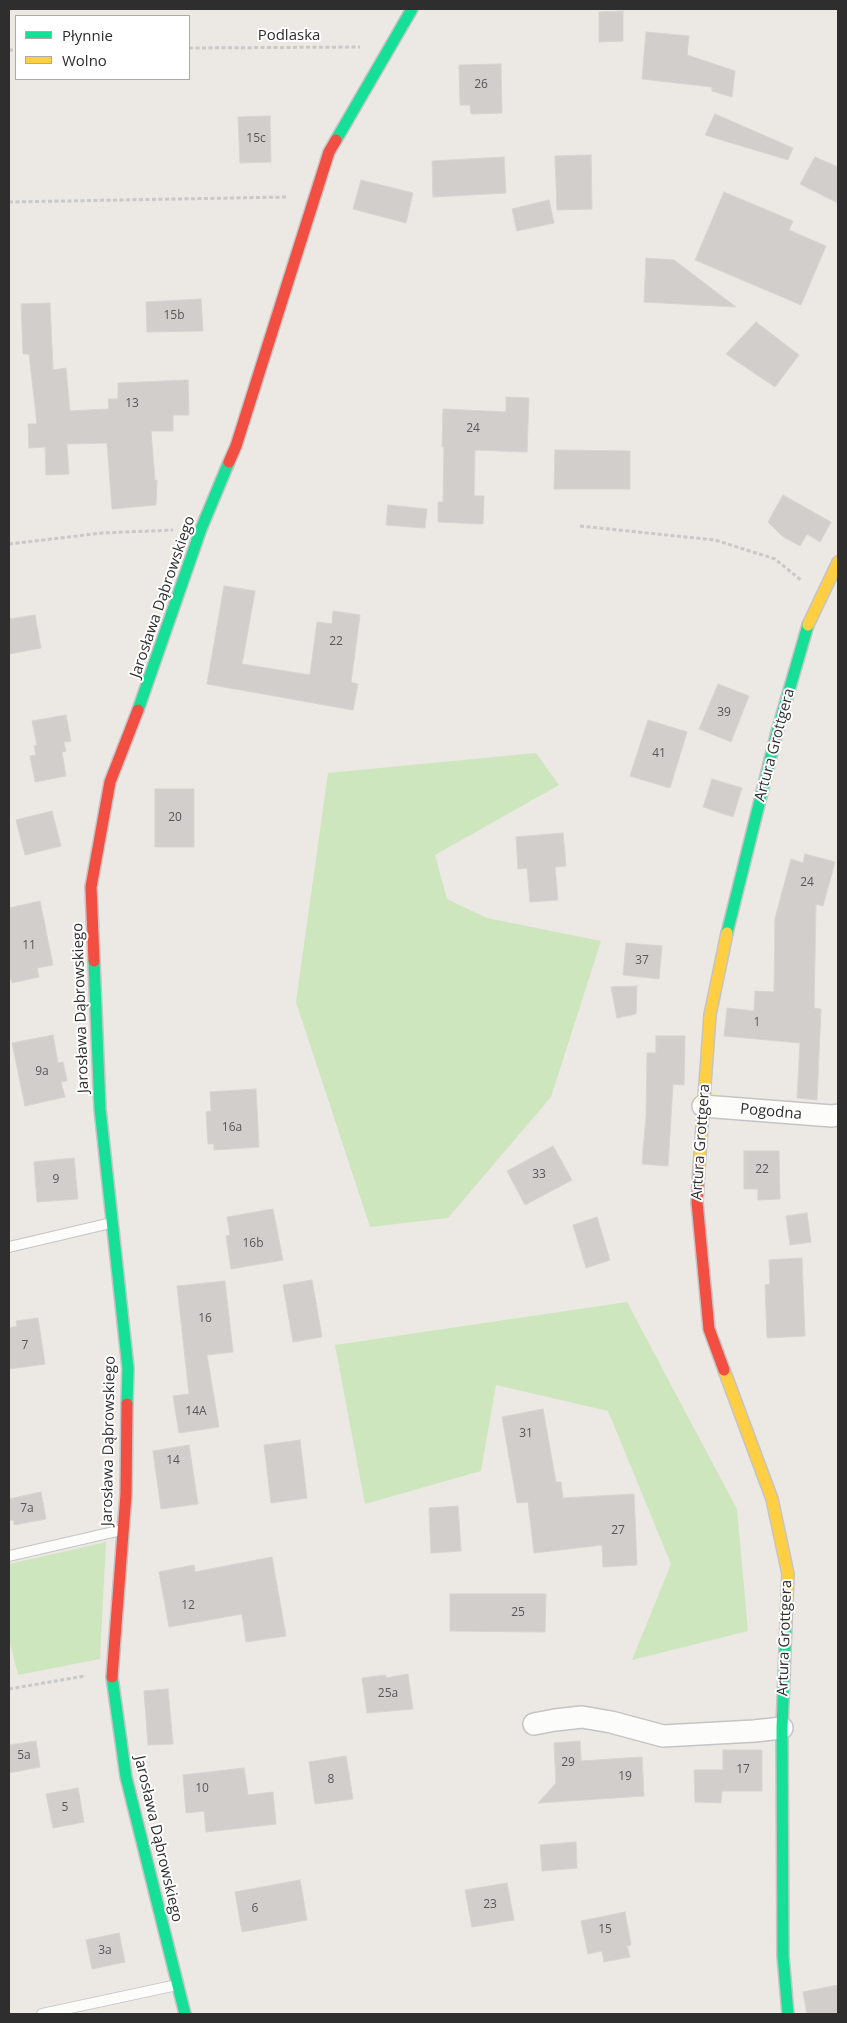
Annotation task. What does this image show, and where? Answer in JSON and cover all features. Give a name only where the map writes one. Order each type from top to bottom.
[{"type":"street","name":"Jarosława Dąbrowskiego","points":[[186,2014],[126,1776],[111,1672],[126,1494],[128,1368],[100,1109],[91,887],[110,782],[149,682],[201,529],[236,446],[329,152],[412,9]]},
{"type":"street","name":"Artura Grottgera","points":[[788,2014],[783,1956],[782,1728],[788,1574],[772,1499],[709,1328],[697,1202],[710,1015],[729,925],[779,723],[806,630],[838,562]]},
{"type":"street","name":"Pogodna","points":[[703,1106],[838,1115]]},
{"type":"street","points":[[534,1724],[582,1717],[611,1722],[663,1736],[782,1728]]},
{"type":"lane","points":[[9,1247],[112,1223]]},
{"type":"lane","points":[[9,1556],[123,1529]]},
{"type":"lane","points":[[42,2014],[178,1985]]},
{"type":"path","name":"Podlaska","points":[[190,48],[390,47]]},
{"type":"path","points":[[9,202],[315,197]]},
{"type":"path","points":[[580,526],[716,540],[775,559],[822,597]]},
{"type":"path","points":[[9,544],[102,533],[201,529]]},
{"type":"path","points":[[9,1689],[111,1672]]},
{"type":"green space","points":[[536,753],[559,785],[435,855],[447,899],[487,918],[601,941],[551,1097],[448,1218],[370,1227],[296,1002],[328,773]]},
{"type":"green space","points":[[627,1302],[737,1509],[748,1631],[632,1660],[671,1564],[608,1411],[496,1385],[481,1471],[365,1504],[335,1345]]},
{"type":"green space","points":[[106,1542],[100,1659],[18,1675],[9,1639],[9,1564]]},
{"type":"building","points":[[623,11],[623,41],[599,42],[599,12]]},
{"type":"building","points":[[646,32],[689,36],[687,55],[735,71],[732,97],[712,91],[712,87],[642,79]]},
{"type":"building","points":[[501,64],[502,113],[471,114],[470,105],[460,105],[459,65]]},
{"type":"building","points":[[715,114],[793,148],[788,160],[705,135]]},
{"type":"building","points":[[270,116],[271,162],[240,163],[238,117]]},
{"type":"building","points":[[591,155],[592,209],[557,210],[555,156]]},
{"type":"building","points":[[504,157],[506,193],[433,197],[432,161]]},
{"type":"building","points":[[815,157],[838,167],[838,203],[800,184]]},
{"type":"building","points":[[361,180],[413,193],[406,223],[353,209]]},
{"type":"building","points":[[724,192],[793,221],[789,230],[826,246],[801,305],[695,260]]},
{"type":"building","points":[[549,200],[554,223],[517,231],[512,209]]},
{"type":"building","points":[[646,258],[674,260],[736,307],[644,302]]},
{"type":"building","points":[[201,299],[203,331],[147,332],[146,302]]},
{"type":"building","points":[[50,303],[53,370],[66,368],[70,411],[109,409],[108,399],[118,399],[118,383],[188,380],[189,415],[173,415],[173,431],[151,431],[155,481],[157,480],[156,505],[112,509],[107,443],[67,444],[69,474],[46,475],[45,447],[29,448],[28,424],[37,424],[29,354],[23,354],[21,304]]},
{"type":"building","points":[[756,322],[799,355],[775,387],[726,354]]},
{"type":"building","points":[[506,397],[529,398],[527,452],[475,450],[474,496],[484,496],[483,524],[438,522],[438,502],[443,502],[443,409],[506,412]]},
{"type":"building","points":[[555,450],[630,451],[630,489],[554,489]]},
{"type":"building","points":[[783,495],[831,522],[820,542],[807,534],[800,546],[782,536],[768,522]]},
{"type":"building","points":[[388,505],[427,509],[425,528],[386,525]]},
{"type":"building","points":[[224,586],[255,591],[242,664],[310,675],[317,622],[332,624],[333,611],[360,615],[351,682],[358,684],[353,710],[207,684]]},
{"type":"building","points":[[35,615],[41,648],[9,654],[9,619]]},
{"type":"building","points":[[718,684],[749,696],[731,742],[699,729]]},
{"type":"building","points":[[66,715],[71,741],[64,742],[66,751],[62,752],[66,776],[35,782],[30,756],[36,755],[34,746],[37,745],[32,721]]},
{"type":"building","points":[[648,720],[687,732],[670,788],[630,776]]},
{"type":"building","points":[[712,779],[742,788],[733,817],[703,807]]},
{"type":"building","points":[[155,789],[194,789],[194,847],[155,847]]},
{"type":"building","points":[[52,811],[61,846],[25,855],[16,820]]},
{"type":"building","points":[[563,833],[566,866],[555,867],[558,900],[530,902],[527,868],[518,869],[516,837]]},
{"type":"building","points":[[805,854],[835,862],[823,906],[816,904],[814,1008],[821,1009],[817,1100],[797,1098],[800,1043],[724,1036],[727,1008],[754,1011],[755,991],[774,992],[775,918],[791,859],[803,863]]},
{"type":"building","points":[[40,901],[53,965],[37,968],[39,977],[12,983],[11,979],[9,979],[9,908]]},
{"type":"building","points":[[626,943],[662,946],[659,979],[623,975]]},
{"type":"building","points":[[637,986],[636,1014],[617,1018],[611,987]]},
{"type":"building","points":[[53,1035],[58,1063],[63,1062],[67,1081],[61,1082],[65,1097],[25,1106],[12,1043]]},
{"type":"building","points":[[656,1036],[685,1036],[684,1085],[673,1084],[668,1166],[642,1164],[646,1117],[647,1053],[656,1053]]},
{"type":"building","points":[[256,1089],[259,1147],[214,1150],[214,1144],[208,1144],[206,1112],[211,1111],[210,1092]]},
{"type":"building","points":[[553,1146],[572,1180],[525,1205],[507,1171]]},
{"type":"building","points":[[744,1151],[779,1151],[780,1199],[758,1200],[758,1189],[744,1189]]},
{"type":"building","points":[[74,1158],[78,1199],[37,1202],[34,1162]]},
{"type":"building","points":[[273,1209],[283,1260],[231,1269],[226,1236],[230,1235],[227,1217]]},
{"type":"building","points":[[807,1213],[811,1242],[790,1245],[786,1216]]},
{"type":"building","points":[[597,1217],[610,1260],[586,1268],[573,1225]]},
{"type":"building","points":[[802,1258],[805,1336],[767,1338],[765,1285],[770,1284],[769,1260]]},
{"type":"building","points":[[312,1280],[322,1337],[293,1342],[283,1285]]},
{"type":"building","points":[[225,1281],[233,1352],[207,1355],[219,1427],[179,1433],[173,1396],[189,1394],[177,1286]]},
{"type":"building","points":[[38,1318],[45,1364],[9,1369],[9,1328],[17,1326],[16,1321]]},
{"type":"building","points":[[543,1409],[556,1482],[561,1482],[563,1498],[634,1494],[637,1565],[603,1567],[602,1545],[534,1553],[528,1502],[517,1503],[502,1417]]},
{"type":"building","points":[[300,1440],[307,1498],[271,1503],[264,1445]]},
{"type":"building","points":[[189,1445],[198,1504],[161,1509],[153,1451]]},
{"type":"building","points":[[41,1492],[46,1519],[14,1525],[14,1520],[9,1521],[9,1499]]},
{"type":"building","points":[[458,1506],[461,1551],[431,1553],[429,1508]]},
{"type":"building","points":[[272,1557],[286,1636],[246,1642],[242,1614],[169,1627],[159,1572],[194,1565],[195,1572]]},
{"type":"building","points":[[450,1594],[546,1594],[545,1632],[450,1631]]},
{"type":"building","points":[[408,1674],[413,1709],[367,1713],[362,1678],[386,1675],[386,1678]]},
{"type":"building","points":[[168,1689],[173,1744],[148,1745],[144,1691]]},
{"type":"building","points":[[36,1741],[40,1767],[9,1773],[9,1745]]},
{"type":"building","points":[[580,1741],[581,1761],[642,1757],[644,1796],[538,1803],[556,1783],[554,1743]]},
{"type":"building","points":[[723,1750],[762,1750],[762,1791],[722,1791],[721,1803],[695,1802],[694,1770],[723,1770]]},
{"type":"building","points":[[346,1756],[353,1799],[315,1804],[309,1762]]},
{"type":"building","points":[[244,1768],[248,1795],[273,1792],[276,1824],[206,1832],[204,1811],[186,1813],[183,1775]]},
{"type":"building","points":[[78,1788],[84,1822],[53,1828],[46,1794]]},
{"type":"building","points":[[576,1842],[577,1868],[542,1871],[540,1845]]},
{"type":"building","points":[[300,1880],[307,1920],[242,1932],[235,1892]]},
{"type":"building","points":[[507,1883],[514,1920],[472,1927],[465,1890]]},
{"type":"building","points":[[625,1912],[631,1945],[627,1946],[630,1957],[604,1962],[602,1951],[588,1954],[581,1921]]},
{"type":"building","points":[[119,1933],[125,1962],[92,1969],[86,1940]]},
{"type":"building","points":[[838,1985],[838,2014],[807,2014],[803,1992]]},
{"type":"traffic: fast","points":[[336,140],[412,9]]},
{"type":"traffic: fast","points":[[138,710],[201,529],[229,462]]},
{"type":"traffic: fast","points":[[727,933],[777,732],[808,625]]},
{"type":"traffic: fast","points":[[94,961],[100,1109],[128,1368],[127,1404]]},
{"type":"traffic: fast","points":[[786,1623],[782,1728],[783,1956],[788,2014]]},
{"type":"traffic: fast","points":[[112,1677],[126,1777],[185,2014]]},
{"type":"traffic: slow","points":[[808,625],[838,562]]},
{"type":"traffic: slow","points":[[699,1168],[710,1015],[727,933]]},
{"type":"traffic: slow","points":[[724,1370],[772,1499],[788,1574],[786,1623]]},
{"type":"traffic: jam","points":[[229,462],[236,446],[329,152],[336,140]]},
{"type":"traffic: jam","points":[[94,961],[91,887],[110,782],[138,710]]},
{"type":"traffic: jam","points":[[699,1168],[697,1202],[709,1329],[724,1370]]},
{"type":"traffic: jam","points":[[112,1677],[126,1494],[127,1404]]}]
